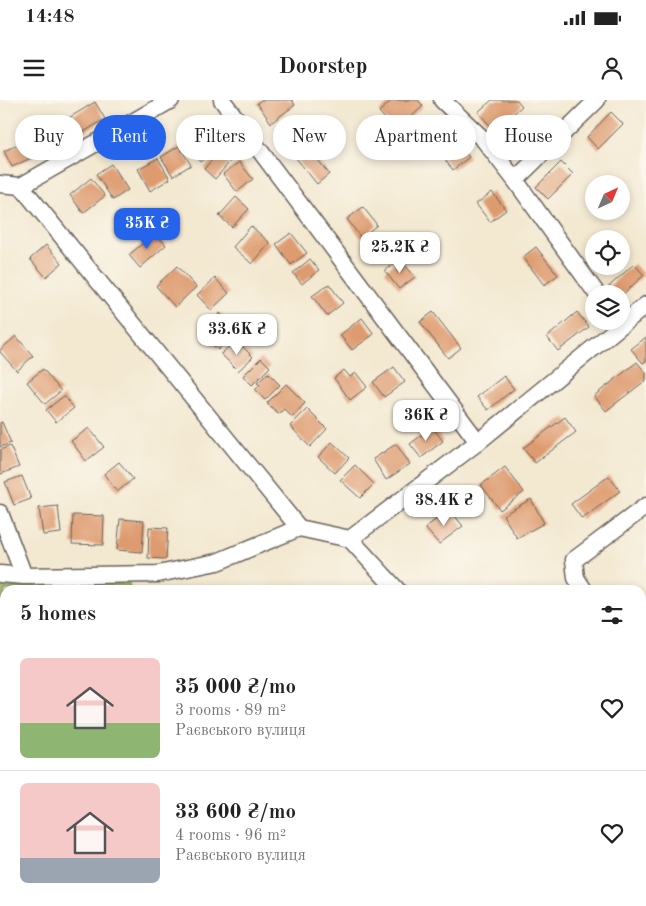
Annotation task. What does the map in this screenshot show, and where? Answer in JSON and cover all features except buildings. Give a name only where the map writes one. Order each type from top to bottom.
[{"type":"street","points":[[0,184],[21,186],[171,100]]},
{"type":"street","points":[[222,100],[478,442]]},
{"type":"street","points":[[515,180],[597,100]]},
{"type":"street","points":[[450,102],[484,140],[515,180],[591,285]]},
{"type":"street","points":[[21,186],[299,528]]},
{"type":"street","points":[[630,315],[646,304]]},
{"type":"street","points":[[350,539],[478,442],[611,330]]},
{"type":"street","points":[[581,585],[576,578],[574,560],[646,506]]},
{"type":"street","points":[[0,513],[24,576]]},
{"type":"street","points":[[0,574],[24,576],[158,574],[217,562],[299,528],[350,539],[392,585]]},
{"type":"green space","points":[[0,581],[128,582],[129,585],[0,585]]}]
